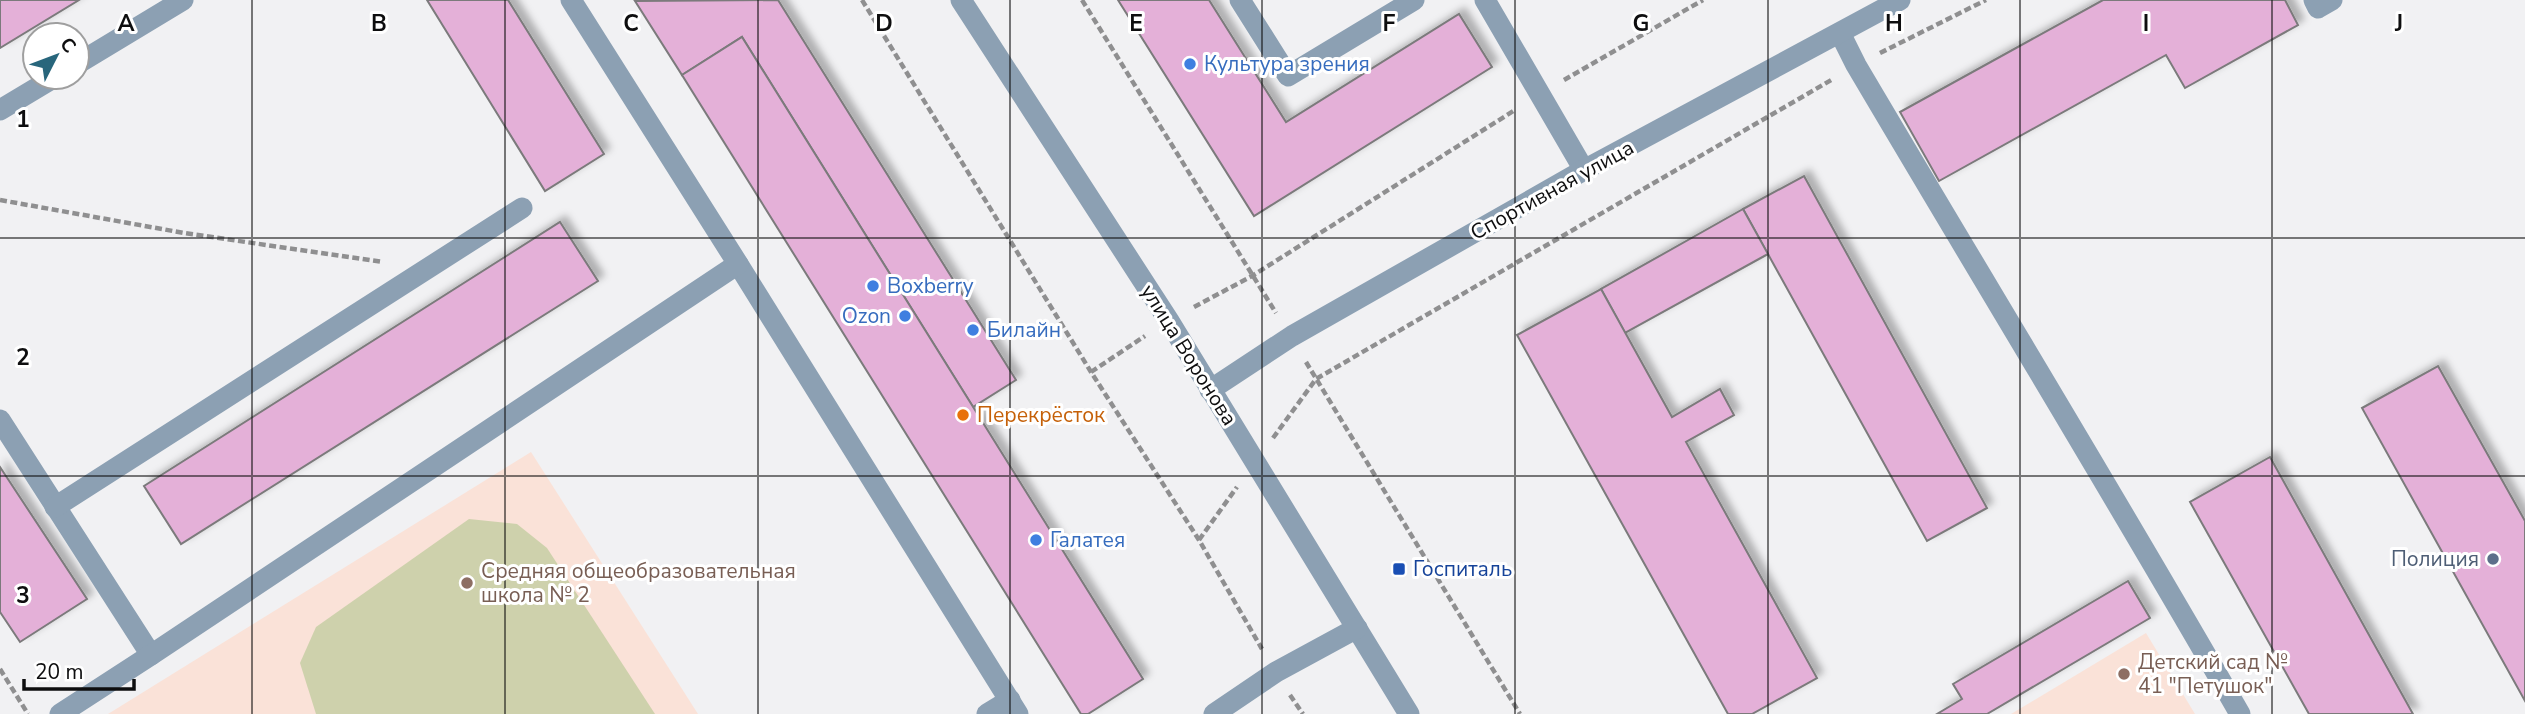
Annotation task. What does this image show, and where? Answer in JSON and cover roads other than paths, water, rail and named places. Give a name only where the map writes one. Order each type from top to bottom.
[{"type":"street","points":[[91,56],[183,0]]},
{"type":"street","points":[[571,0],[1014,707],[987,714]]},
{"type":"street","name":"улица Воронова","points":[[961,0],[1169,321],[1409,714]]},
{"type":"street","points":[[1240,0],[1288,76],[1414,0]]},
{"type":"street","points":[[1485,0],[1584,170]]},
{"type":"street","name":"Спортивная улица","points":[[1210,390],[1292,336],[1584,170],[1900,0]]},
{"type":"street","points":[[2314,0],[2318,8],[2332,0]]},
{"type":"street","points":[[1840,33],[1856,65],[2149,555],[2240,714]]},
{"type":"street","points":[[0,110],[32,91]]},
{"type":"street","points":[[55,507],[522,208]]},
{"type":"street","points":[[60,714],[738,264]]},
{"type":"street","points":[[0,419],[151,655]]},
{"type":"street","points":[[1214,714],[1276,672],[1357,628]]},
{"type":"place","name":"Культура зрения","points":[[1190,64]]},
{"type":"place","name":"Boxberry","points":[[873,286]]},
{"type":"place","name":"Ozon","points":[[905,316]]},
{"type":"place","name":"Билайн","points":[[973,330]]},
{"type":"place","name":"Перекрёсток","points":[[963,415]]},
{"type":"place","name":"Галатея","points":[[1036,540]]},
{"type":"place","name":"Полиция","points":[[2493,559]]},
{"type":"place","name":"Госпиталь","points":[[1399,569]]},
{"type":"place","name":"Средняя общеобразовательная школа № 2","points":[[467,583]]},
{"type":"place","name":"Детский сад № 41 \"Петушок\"","points":[[2124,674]]}]
